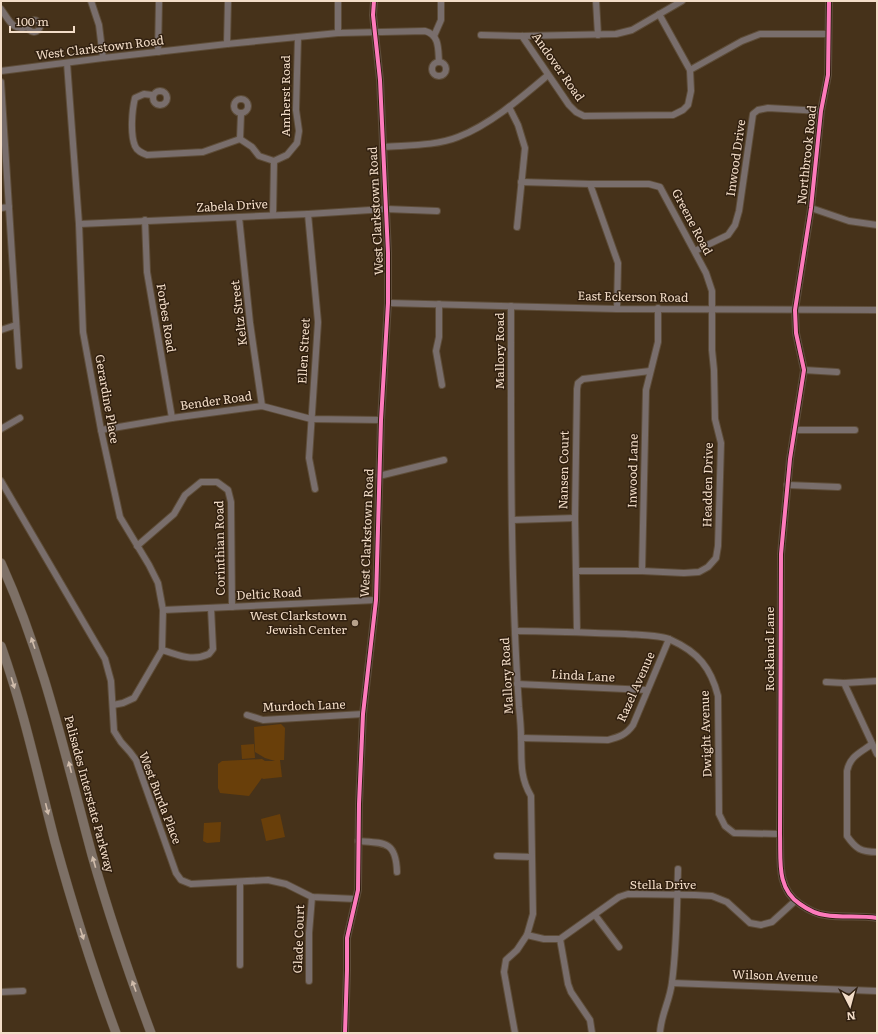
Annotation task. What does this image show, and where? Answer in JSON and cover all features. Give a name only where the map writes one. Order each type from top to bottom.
[{"type":"highway","name":"Palisades Interstate Parkway","points":[[1,563],[24,620],[45,679],[104,894],[127,968],[151,1033]]},
{"type":"highway","points":[[1,646],[19,703],[73,904],[92,965],[116,1033]]},
{"type":"street","points":[[90,1],[99,25],[103,58]]},
{"type":"street","points":[[158,52],[159,1]]},
{"type":"street","points":[[227,44],[228,1]]},
{"type":"street","points":[[338,1],[338,33]]},
{"type":"street","points":[[374,1],[375,33],[431,32],[437,42],[439,62]]},
{"type":"street","points":[[434,36],[441,20],[440,1]]},
{"type":"street","points":[[596,1],[598,35]]},
{"type":"street","points":[[481,35],[522,36],[616,34],[632,30],[682,1]]},
{"type":"street","name":"Northbrook Road","points":[[795,310],[811,208],[821,111],[828,75],[828,1]]},
{"type":"street","points":[[1,9],[16,28],[22,29],[28,27]]},
{"type":"street","name":"Andover Road","points":[[522,36],[569,105],[576,112],[584,116],[673,115],[683,110],[688,105],[691,91],[690,70],[659,14]]},
{"type":"street","name":"West Clarkstown Road","points":[[1,71],[227,44],[338,33],[375,33],[380,80],[388,253],[388,303],[381,420],[376,600],[363,714],[358,841],[358,890],[348,926],[345,1033]]},
{"type":"street","points":[[690,70],[742,41],[760,34],[828,34]]},
{"type":"street","name":"Amherst Road","points":[[274,161],[287,155],[297,143],[299,131],[296,110],[298,37]]},
{"type":"street","name":"Gerardine Place","points":[[67,63],[79,224],[84,332],[101,430],[120,517],[150,565],[158,583],[163,610],[162,650],[134,698],[124,703],[113,705]]},
{"type":"street","points":[[383,147],[430,144],[458,138],[508,108],[548,75]]},
{"type":"street","points":[[1,82],[3,139],[10,208],[19,366]]},
{"type":"street","points":[[152,96],[144,94],[135,98],[132,107],[133,135],[135,146],[140,152],[147,155],[203,152],[240,139]]},
{"type":"street","points":[[508,108],[518,125],[525,148],[517,227]]},
{"type":"street","name":"Inwood Drive","points":[[695,251],[728,235],[735,226],[740,211],[753,114],[758,110],[768,108],[821,111]]},
{"type":"street","points":[[240,139],[241,114]]},
{"type":"street","points":[[240,139],[252,148],[259,156],[274,161],[273,215]]},
{"type":"street","name":"Greene Road","points":[[521,182],[649,184],[660,187],[695,251],[710,283],[712,291],[712,310]]},
{"type":"street","points":[[590,184],[618,263],[617,309]]},
{"type":"street","points":[[1,208],[10,208]]},
{"type":"street","points":[[811,208],[849,221],[877,225]]},
{"type":"street","name":"Zabela Drive","points":[[79,224],[145,220],[239,218],[386,209],[438,211]]},
{"type":"street","name":"Ellen Street","points":[[308,214],[318,322],[308,458],[315,489]]},
{"type":"street","name":"Keltz Street","points":[[239,218],[250,323],[262,406]]},
{"type":"street","name":"Forbes Road","points":[[145,220],[147,272],[172,418]]},
{"type":"street","name":"East Eckerson Road","points":[[388,303],[617,309],[877,310]]},
{"type":"street","points":[[439,304],[439,337],[436,351],[442,385]]},
{"type":"street","name":"Mallory Road","points":[[511,306],[512,520],[515,631],[522,773],[525,787],[531,796],[533,914],[527,935],[517,950],[506,960],[504,972],[515,1033]]},
{"type":"street","name":"Inwood Lane","points":[[642,571],[646,390],[658,342],[658,308]]},
{"type":"street","name":"Headden Drive","points":[[642,571],[684,573],[699,572],[708,567],[716,558],[718,546],[721,442],[715,419],[712,310]]},
{"type":"street","name":"Rockland Lane","points":[[795,310],[796,333],[804,370],[787,485],[781,554],[781,874],[783,886],[788,894],[808,910],[825,915],[868,916],[877,918]]},
{"type":"street","points":[[1,330],[16,326]]},
{"type":"street","points":[[804,370],[837,372]]},
{"type":"street","name":"Nansen Court","points":[[577,632],[575,518],[576,389],[578,383],[583,379],[650,371]]},
{"type":"street","name":"Bender Road","points":[[101,430],[172,418],[262,406],[311,419],[381,420]]},
{"type":"street","points":[[1,429],[20,418]]},
{"type":"street","points":[[795,430],[855,430]]},
{"type":"street","points":[[379,476],[444,460]]},
{"type":"street","name":"West Burda Place","points":[[1,481],[104,659],[111,681],[114,731],[136,760],[176,873],[181,880],[191,884],[268,880],[277,881],[312,897],[356,900]]},
{"type":"street","name":"Corinthian Road","points":[[137,546],[174,514],[185,495],[201,482],[217,482],[228,490],[231,502],[232,607]]},
{"type":"street","points":[[787,485],[838,487]]},
{"type":"street","points":[[512,520],[575,518]]},
{"type":"street","points":[[576,571],[642,571]]},
{"type":"street","name":"Deltic Road","points":[[163,610],[376,600]]},
{"type":"street","points":[[162,650],[186,658],[194,658],[209,654],[213,649],[211,608]]},
{"type":"street","name":"Dwight Avenue","points":[[515,631],[577,632],[670,638],[688,648],[702,660],[714,680],[718,696],[719,814],[724,826],[734,833],[780,834]]},
{"type":"street","name":"Razel Avenue","points":[[521,738],[608,740],[620,737],[628,732],[670,638]]},
{"type":"street","points":[[826,682],[844,683],[877,681]]},
{"type":"street","points":[[844,683],[877,754]]},
{"type":"street","name":"Linda Lane","points":[[517,684],[647,690]]},
{"type":"street","name":"Murdoch Lane","points":[[247,715],[262,720],[363,714]]},
{"type":"street","points":[[872,744],[853,757],[849,763],[847,772],[848,836],[852,843],[859,849],[877,852]]},
{"type":"street","points":[[358,841],[379,842],[386,845],[395,854],[397,872]]},
{"type":"street","points":[[497,856],[532,857]]},
{"type":"street","points":[[660,1033],[662,1018],[670,997],[672,983],[678,869]]},
{"type":"street","points":[[240,882],[240,964]]},
{"type":"street","name":"Stella Drive","points":[[560,939],[619,897],[628,894],[712,896],[727,902],[750,923],[762,925],[772,922],[795,901]]},
{"type":"street","name":"Glade Court","points":[[309,981],[308,933],[312,897]]},
{"type":"street","points":[[595,915],[619,947]]},
{"type":"street","points":[[527,935],[544,940],[560,939],[568,984],[571,992],[590,1020],[592,1033]]},
{"type":"street","name":"Wilson Avenue","points":[[672,983],[877,991]]},
{"type":"street","points":[[1,992],[23,991]]},
{"type":"shaded area","points":[[281,724],[285,728],[284,760],[280,760],[282,777],[262,778],[249,796],[220,793],[218,788],[218,764],[222,761],[262,759],[265,761],[275,761],[265,758],[255,752],[254,727]]},
{"type":"shaded area","points":[[254,744],[255,758],[242,759],[241,745]]},
{"type":"shaded area","points":[[280,814],[285,837],[266,841],[261,819]]},
{"type":"shaded area","points":[[221,822],[220,842],[207,843],[203,841],[204,823]]},
{"type":"cycle path","points":[[345,1033],[347,938],[358,890],[359,804],[363,714],[376,600],[381,420],[388,303],[388,253],[380,80],[373,15],[374,1]]},
{"type":"cycle path","points":[[829,1],[828,75],[821,111],[811,208],[795,310],[796,333],[804,370],[790,459],[781,554],[780,863],[783,882],[792,897],[800,904],[818,914],[877,918]]},
{"type":"place","name":"West Clarkstown Jewish Center","points":[[355,623]]}]
